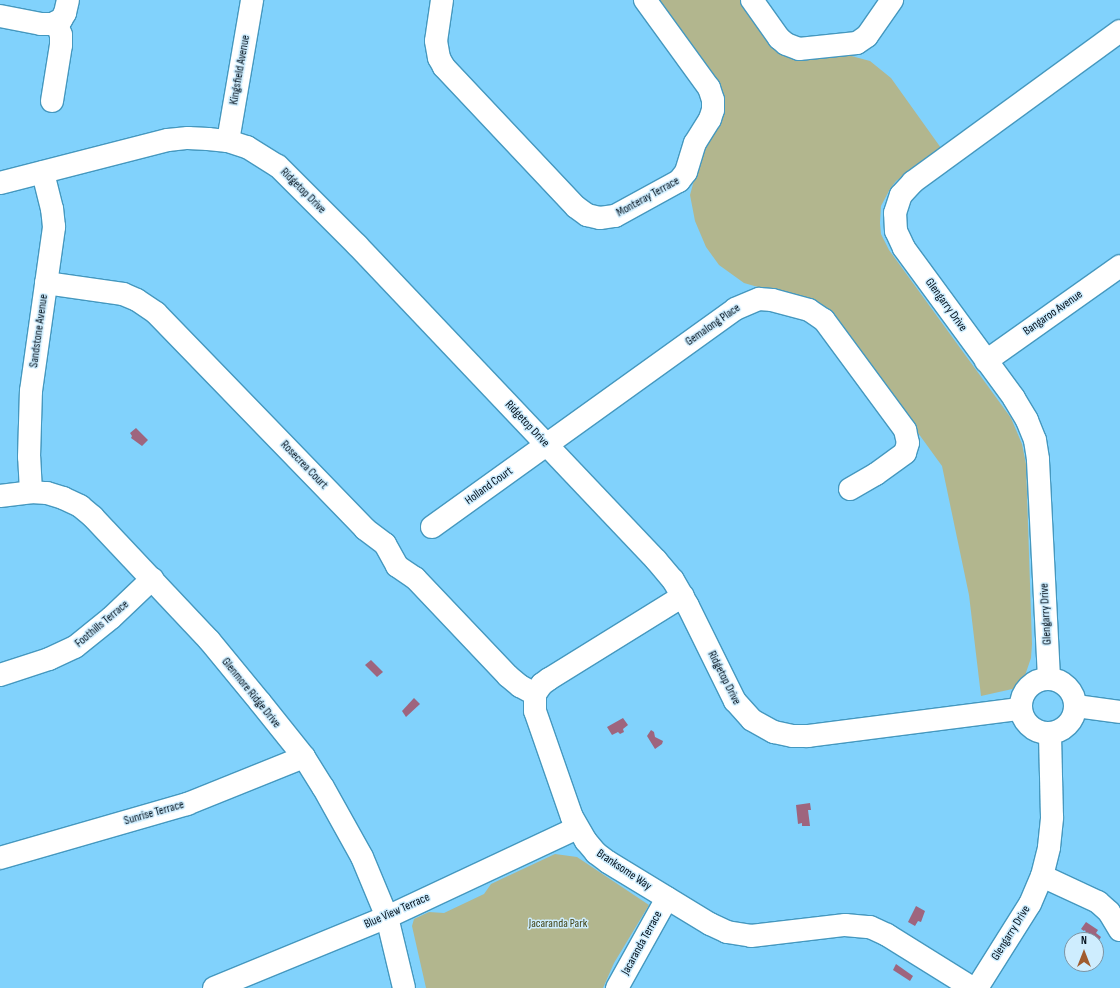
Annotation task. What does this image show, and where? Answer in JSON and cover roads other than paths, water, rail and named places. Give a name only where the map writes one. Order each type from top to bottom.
[{"type":"street","points":[[0,16],[41,24],[56,22],[65,13],[68,0]]},
{"type":"street","name":"Kingsfield Avenue","points":[[228,141],[252,0]]},
{"type":"street","name":"Monteray Terrace","points":[[442,0],[436,41],[439,58],[444,67],[576,207],[587,215],[600,218],[615,216],[679,181],[686,172],[695,143],[710,119],[713,110],[713,100],[708,88],[645,0]]},
{"type":"street","points":[[752,0],[780,38],[786,44],[799,49],[857,42],[867,36],[892,0]]},
{"type":"street","points":[[52,102],[61,45],[61,34],[56,22]]},
{"type":"street","name":"Glengarry Drive","points":[[1049,678],[1038,459],[1035,440],[1022,410],[901,243],[894,219],[898,200],[913,182],[1120,31]]},
{"type":"street","name":"Ridgetop Drive","points":[[0,183],[168,140],[188,138],[228,141],[247,147],[278,166],[357,245],[656,560],[683,596],[734,701],[752,720],[774,732],[793,736],[808,736],[1020,710]]},
{"type":"street","name":"Sandstone Avenue","points":[[31,492],[29,457],[31,391],[54,227],[52,209],[43,172]]},
{"type":"street","name":"Bangaroo Avenue","points":[[986,361],[1120,266]]},
{"type":"street","name":"Rosecrea Court","points":[[46,283],[123,294],[137,300],[156,313],[365,529],[385,544],[397,566],[415,578],[508,676],[520,686],[535,694]]},
{"type":"street","name":"Gemalong Place","points":[[546,445],[734,308],[752,300],[772,300],[809,310],[824,320],[906,433],[907,448],[902,456],[876,474],[850,488]]},
{"type":"street","name":"Holland Court","points":[[432,527],[546,445]]},
{"type":"street","name":"Glenmore Ridge Drive","points":[[0,496],[31,492],[48,493],[80,506],[93,517],[209,640],[304,757],[324,787],[349,831],[376,887],[387,917],[404,988]]},
{"type":"street","name":"Foothills Terrace","points":[[0,674],[49,659],[75,647],[111,618],[152,579]]},
{"type":"street","points":[[535,694],[542,684],[549,679],[683,596]]},
{"type":"street","points":[[1049,678],[1062,682],[1068,687],[1072,692],[1076,706],[1075,714],[1065,728],[1050,733],[1043,733],[1031,728],[1022,716],[1020,710],[1023,694],[1027,688],[1034,682],[1049,678]]},
{"type":"street","name":"Branksome Way","points":[[535,694],[535,711],[577,828],[591,848],[602,858],[718,928],[744,936],[849,925],[870,927],[887,934],[972,988]]},
{"type":"street","points":[[1076,706],[1120,712]]},
{"type":"street","name":"Glengarry Drive","points":[[977,988],[1030,904],[1042,876],[1049,848],[1052,817],[1050,733]]},
{"type":"street","name":"Sunrise Terrace","points":[[0,858],[187,804],[304,757]]},
{"type":"street","name":"Blue View Terrace","points":[[217,988],[387,917],[577,828]]},
{"type":"street","points":[[1042,876],[1098,902],[1109,912],[1120,930]]},
{"type":"street","name":"Jacaranda Terrace","points":[[617,988],[667,898]]},
{"type":"park label","name":"Jacaranda Park","points":[[558,924]]}]
